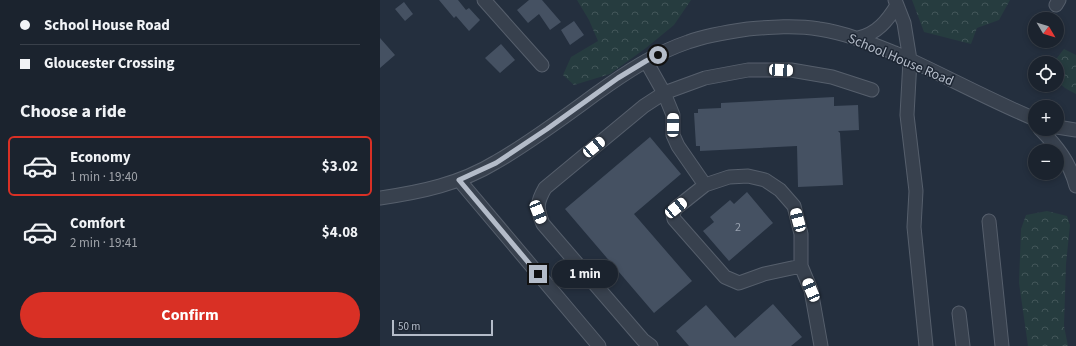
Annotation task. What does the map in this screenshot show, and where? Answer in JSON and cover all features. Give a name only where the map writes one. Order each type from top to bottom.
[{"type":"street","points":[[484,0],[542,65]]},
{"type":"street","points":[[858,38],[867,36],[875,31],[889,18],[896,3]]},
{"type":"street","points":[[896,3],[904,23],[910,60],[908,115],[916,192],[914,227],[926,346]]},
{"type":"street","name":"School House Road","points":[[380,198],[417,193],[459,180],[496,163],[547,129],[618,78],[646,61],[689,41],[720,33],[774,26],[819,29],[858,38],[910,60],[1028,117]]},
{"type":"street","points":[[646,61],[664,93],[673,115],[673,135],[678,146],[705,185]]},
{"type":"street","points":[[651,346],[643,340],[543,224],[538,212],[539,199],[545,188],[644,106],[664,93],[705,78],[748,70],[791,70],[819,74],[872,90]]},
{"type":"street","points":[[1064,128],[1076,130]]},
{"type":"street","points":[[1047,136],[1058,148],[1067,162],[1076,186]]},
{"type":"street","points":[[801,266],[764,274],[739,283],[725,277],[674,219],[673,214],[676,208],[705,185],[729,177],[748,176],[765,180],[780,190],[794,206],[801,234],[801,266],[811,290],[821,346]]},
{"type":"street","points":[[459,180],[599,346]]},
{"type":"street","points":[[989,222],[1002,346]]},
{"type":"street","points":[[959,313],[963,346]]},
{"type":"green space","points":[[577,0],[691,0],[674,25],[646,48],[610,74],[574,85],[563,75],[571,57],[598,41],[589,20]]},
{"type":"green space","points":[[912,0],[1010,0],[999,20],[977,28],[971,44],[924,32]]},
{"type":"green space","points":[[1064,49],[1076,55],[1076,94],[1064,87],[1064,56],[1058,56]]},
{"type":"green space","points":[[1047,211],[1067,216],[1070,225],[1066,264],[1064,326],[1068,346],[1028,346],[1019,283],[1021,229],[1026,215]]},
{"type":"building","points":[[439,0],[458,0],[466,10],[469,8],[480,20],[469,31],[456,16],[454,18]]},
{"type":"building","points":[[529,0],[542,0],[561,22],[550,30],[539,14],[528,23],[517,10]]},
{"type":"building","points":[[404,2],[413,14],[405,21],[395,9]]},
{"type":"building","points":[[574,21],[584,35],[570,45],[561,30]]},
{"type":"building","points":[[380,38],[395,55],[380,68]]},
{"type":"building","points":[[501,44],[515,60],[500,73],[485,58]]},
{"type":"building","points":[[834,97],[834,106],[858,105],[859,130],[838,131],[840,133],[843,185],[798,187],[797,146],[700,151],[700,146],[696,146],[694,113],[698,113],[698,109],[721,108],[721,103]]},
{"type":"building","points":[[650,137],[681,174],[634,214],[692,281],[654,313],[565,209]]},
{"type":"building","points":[[747,192],[773,223],[729,261],[703,231],[714,222],[710,217],[730,200],[734,204]]},
{"type":"building","points":[[773,304],[802,337],[791,346],[689,346],[676,331],[706,305],[735,338]]},
{"type":"route","points":[[538,274],[459,180],[496,163],[547,129],[618,78],[658,55]]}]
